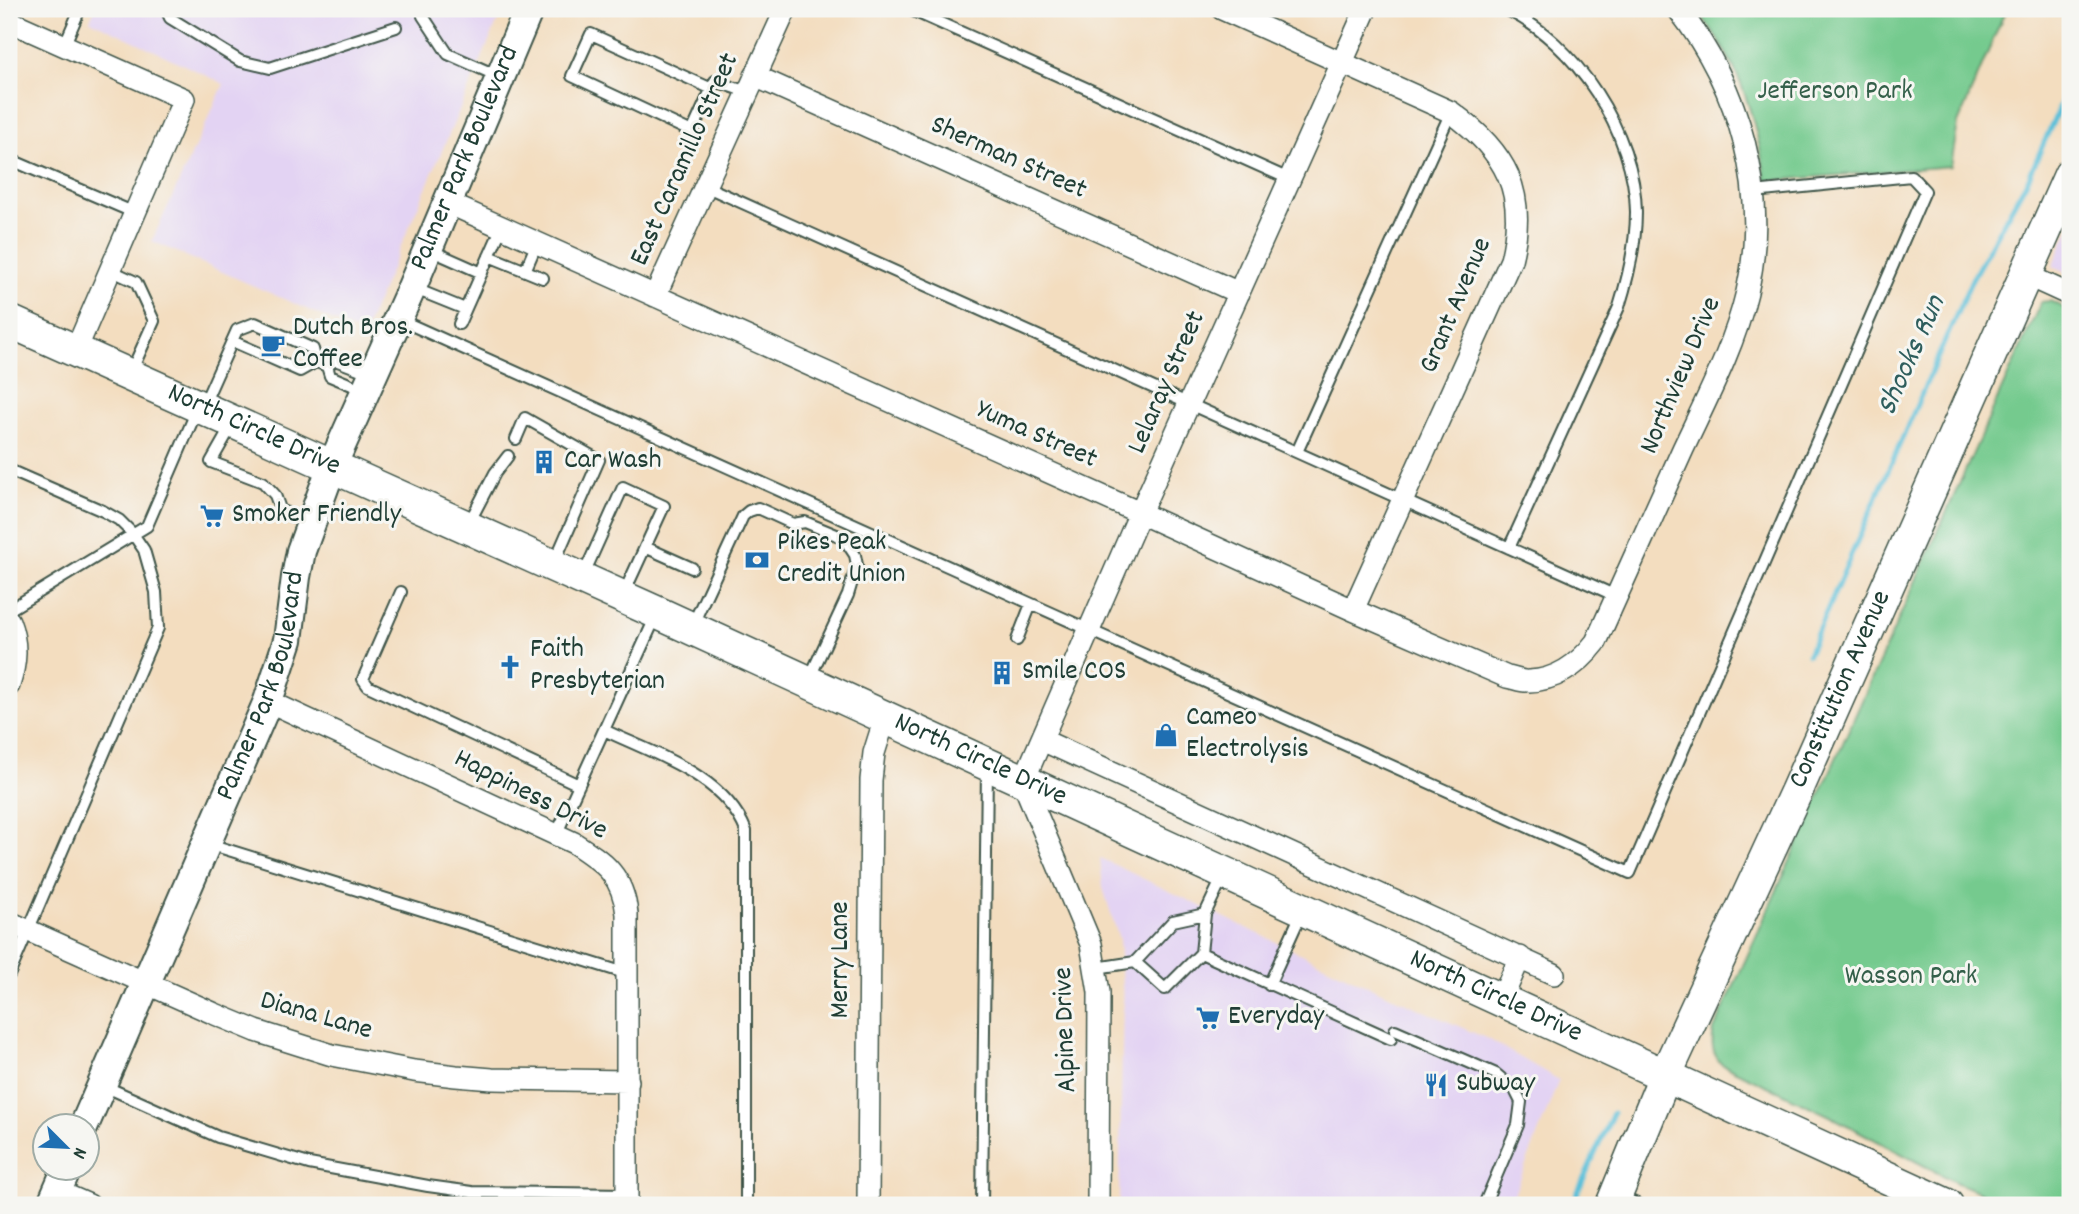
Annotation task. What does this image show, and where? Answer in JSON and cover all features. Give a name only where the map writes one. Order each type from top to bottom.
[{"type":"main road","name":"Palmer Park Boulevard","points":[[90,1112],[268,701],[288,640],[301,551],[331,466],[412,287],[529,9]]},
{"type":"main road","name":"Constitution Avenue","points":[[1622,1202],[1665,1076],[1797,790],[2070,175]]},
{"type":"main road","name":"North Circle Drive","points":[[9,321],[691,628],[1947,1205]]},
{"type":"street","name":"East Caramillo Street","points":[[655,296],[786,9]]},
{"type":"street","name":"Grant Avenue","points":[[1222,9],[1451,111],[1480,135],[1502,163],[1513,184],[1518,210],[1517,237],[1511,260],[1353,610]]},
{"type":"street","name":"Lelaray Street","points":[[1023,782],[1140,513],[1366,9]]},
{"type":"street","name":"Northview Drive","points":[[1595,642],[1719,370],[1738,323],[1753,257],[1756,222],[1754,192],[1738,122],[1707,49],[1678,9]]},
{"type":"street","points":[[9,21],[184,99],[75,352]]},
{"type":"street","name":"Sherman Street","points":[[751,84],[1239,293]]},
{"type":"street","name":"Yuma Street","points":[[448,203],[1507,677],[1528,682],[1568,670],[1585,657],[1595,642]]},
{"type":"street","points":[[2026,275],[2070,295]]},
{"type":"street","points":[[9,621],[16,650],[14,671],[9,685]]},
{"type":"street","name":"Happiness Drive","points":[[268,701],[556,835],[592,854],[618,879],[625,896],[627,914],[627,1200]]},
{"type":"street","name":"Merry Lane","points":[[868,1205],[871,780],[874,753],[885,718]]},
{"type":"street","points":[[1042,740],[1554,974]]},
{"type":"street","name":"Alpine Drive","points":[[1023,782],[1081,917],[1096,968],[1099,992],[1098,1205]]},
{"type":"street","name":"Diana Lane","points":[[18,926],[256,1031],[306,1047],[414,1072],[492,1079],[628,1081]]},
{"type":"street","points":[[1501,1001],[1520,957]]},
{"type":"street","points":[[58,1188],[89,1205]]},
{"type":"lane","points":[[64,46],[80,9]]},
{"type":"lane","points":[[166,9],[170,18],[240,61],[270,68],[396,27]]},
{"type":"lane","points":[[909,9],[1289,179]]},
{"type":"lane","points":[[1505,9],[1558,44],[1580,67],[1611,119],[1624,149],[1636,209],[1635,245],[1619,307],[1509,548]]},
{"type":"lane","points":[[423,16],[448,54],[501,77]]},
{"type":"lane","points":[[712,89],[591,34],[572,76],[692,132],[716,81],[751,84]]},
{"type":"lane","points":[[1297,452],[1451,111]]},
{"type":"lane","points":[[9,159],[135,213]]},
{"type":"lane","points":[[398,319],[1630,873],[1925,191],[1912,176],[1754,192]]},
{"type":"lane","points":[[705,187],[1616,596]]},
{"type":"lane","points":[[459,324],[502,227]]},
{"type":"lane","points":[[525,271],[537,243]]},
{"type":"lane","points":[[428,250],[482,273]]},
{"type":"lane","points":[[489,256],[542,278]]},
{"type":"lane","points":[[110,270],[135,282],[154,321],[130,376]]},
{"type":"lane","points":[[412,287],[466,309]]},
{"type":"lane","points":[[9,610],[147,526],[237,330],[255,323],[313,349],[330,376],[370,383]]},
{"type":"lane","points":[[232,341],[300,371],[335,360],[370,383]]},
{"type":"lane","points":[[516,439],[525,418],[599,460],[553,566]]},
{"type":"lane","points":[[233,423],[211,462],[263,482],[275,495],[280,509],[291,516],[311,522]]},
{"type":"lane","points":[[467,527],[495,473],[508,456]]},
{"type":"lane","points":[[9,470],[103,511],[119,520],[133,534],[144,550],[156,592],[158,628],[18,926],[9,975]]},
{"type":"lane","points":[[582,579],[623,487],[664,506],[622,597]]},
{"type":"lane","points":[[691,628],[743,516],[753,509],[758,508],[793,524],[805,522],[839,536],[855,555],[857,565],[848,595],[807,682]]},
{"type":"lane","points":[[645,547],[692,568]]},
{"type":"lane","points":[[401,592],[363,679],[368,686],[579,785]]},
{"type":"lane","points":[[1017,640],[1031,604]]},
{"type":"lane","points":[[556,835],[657,613]]},
{"type":"lane","points":[[604,730],[690,771],[726,799],[740,815],[746,831],[746,1205]]},
{"type":"lane","points":[[982,1205],[987,765]]},
{"type":"lane","points":[[206,843],[628,974]]},
{"type":"lane","points":[[1135,962],[1165,989],[1201,953],[1205,914],[1224,874]]},
{"type":"lane","points":[[1269,985],[1303,910]]},
{"type":"lane","points":[[1096,968],[1135,962],[1172,921],[1205,914]]},
{"type":"lane","points":[[1201,953],[1269,985],[1496,1074],[1515,1090],[1521,1102],[1518,1125],[1484,1205]]},
{"type":"lane","points":[[102,1085],[218,1137],[309,1164],[472,1192],[627,1200]]},
{"type":"shaded area","points":[[95,9],[503,9],[363,334],[152,241],[224,84],[90,20]]},
{"type":"shaded area","points":[[2070,227],[2070,274],[2053,266]]},
{"type":"shaded area","points":[[1100,858],[1368,986],[1490,1040],[1559,1080],[1510,1205],[1119,1205],[1123,999],[1119,939],[1103,888]]},
{"type":"green space","name":"Jefferson Park","points":[[1697,9],[2006,9],[1958,123],[1951,166],[1766,181],[1754,125],[1741,83],[1727,54]]},
{"type":"green space","name":"Wasson Park","points":[[2050,301],[2070,311],[2070,1205],[2010,1205],[1955,1182],[1830,1116],[1721,1064],[1714,1052],[1713,1040],[1714,1030],[2041,302]]},
{"type":"waterway","name":"Shooks Run","points":[[1808,654],[1972,279],[2029,177],[2070,83]]},
{"type":"waterway","name":"Shooks Run","points":[[1572,1205],[1613,1113]]},
{"type":"place","name":"Dutch Bros. Coffee","points":[[273,345]]},
{"type":"place","name":"Car Wash","points":[[544,462]]},
{"type":"place","name":"Smoker Friendly","points":[[212,516]]},
{"type":"place","name":"Pikes Peak Credit Union","points":[[757,560]]},
{"type":"place","name":"Faith Presbyterian","points":[[510,667]]},
{"type":"place","name":"Smile COS","points":[[1002,673]]},
{"type":"place","name":"Cameo Electrolysis","points":[[1166,735]]},
{"type":"place","name":"Everyday","points":[[1208,1018]]},
{"type":"place","name":"Subway","points":[[1436,1085]]}]
